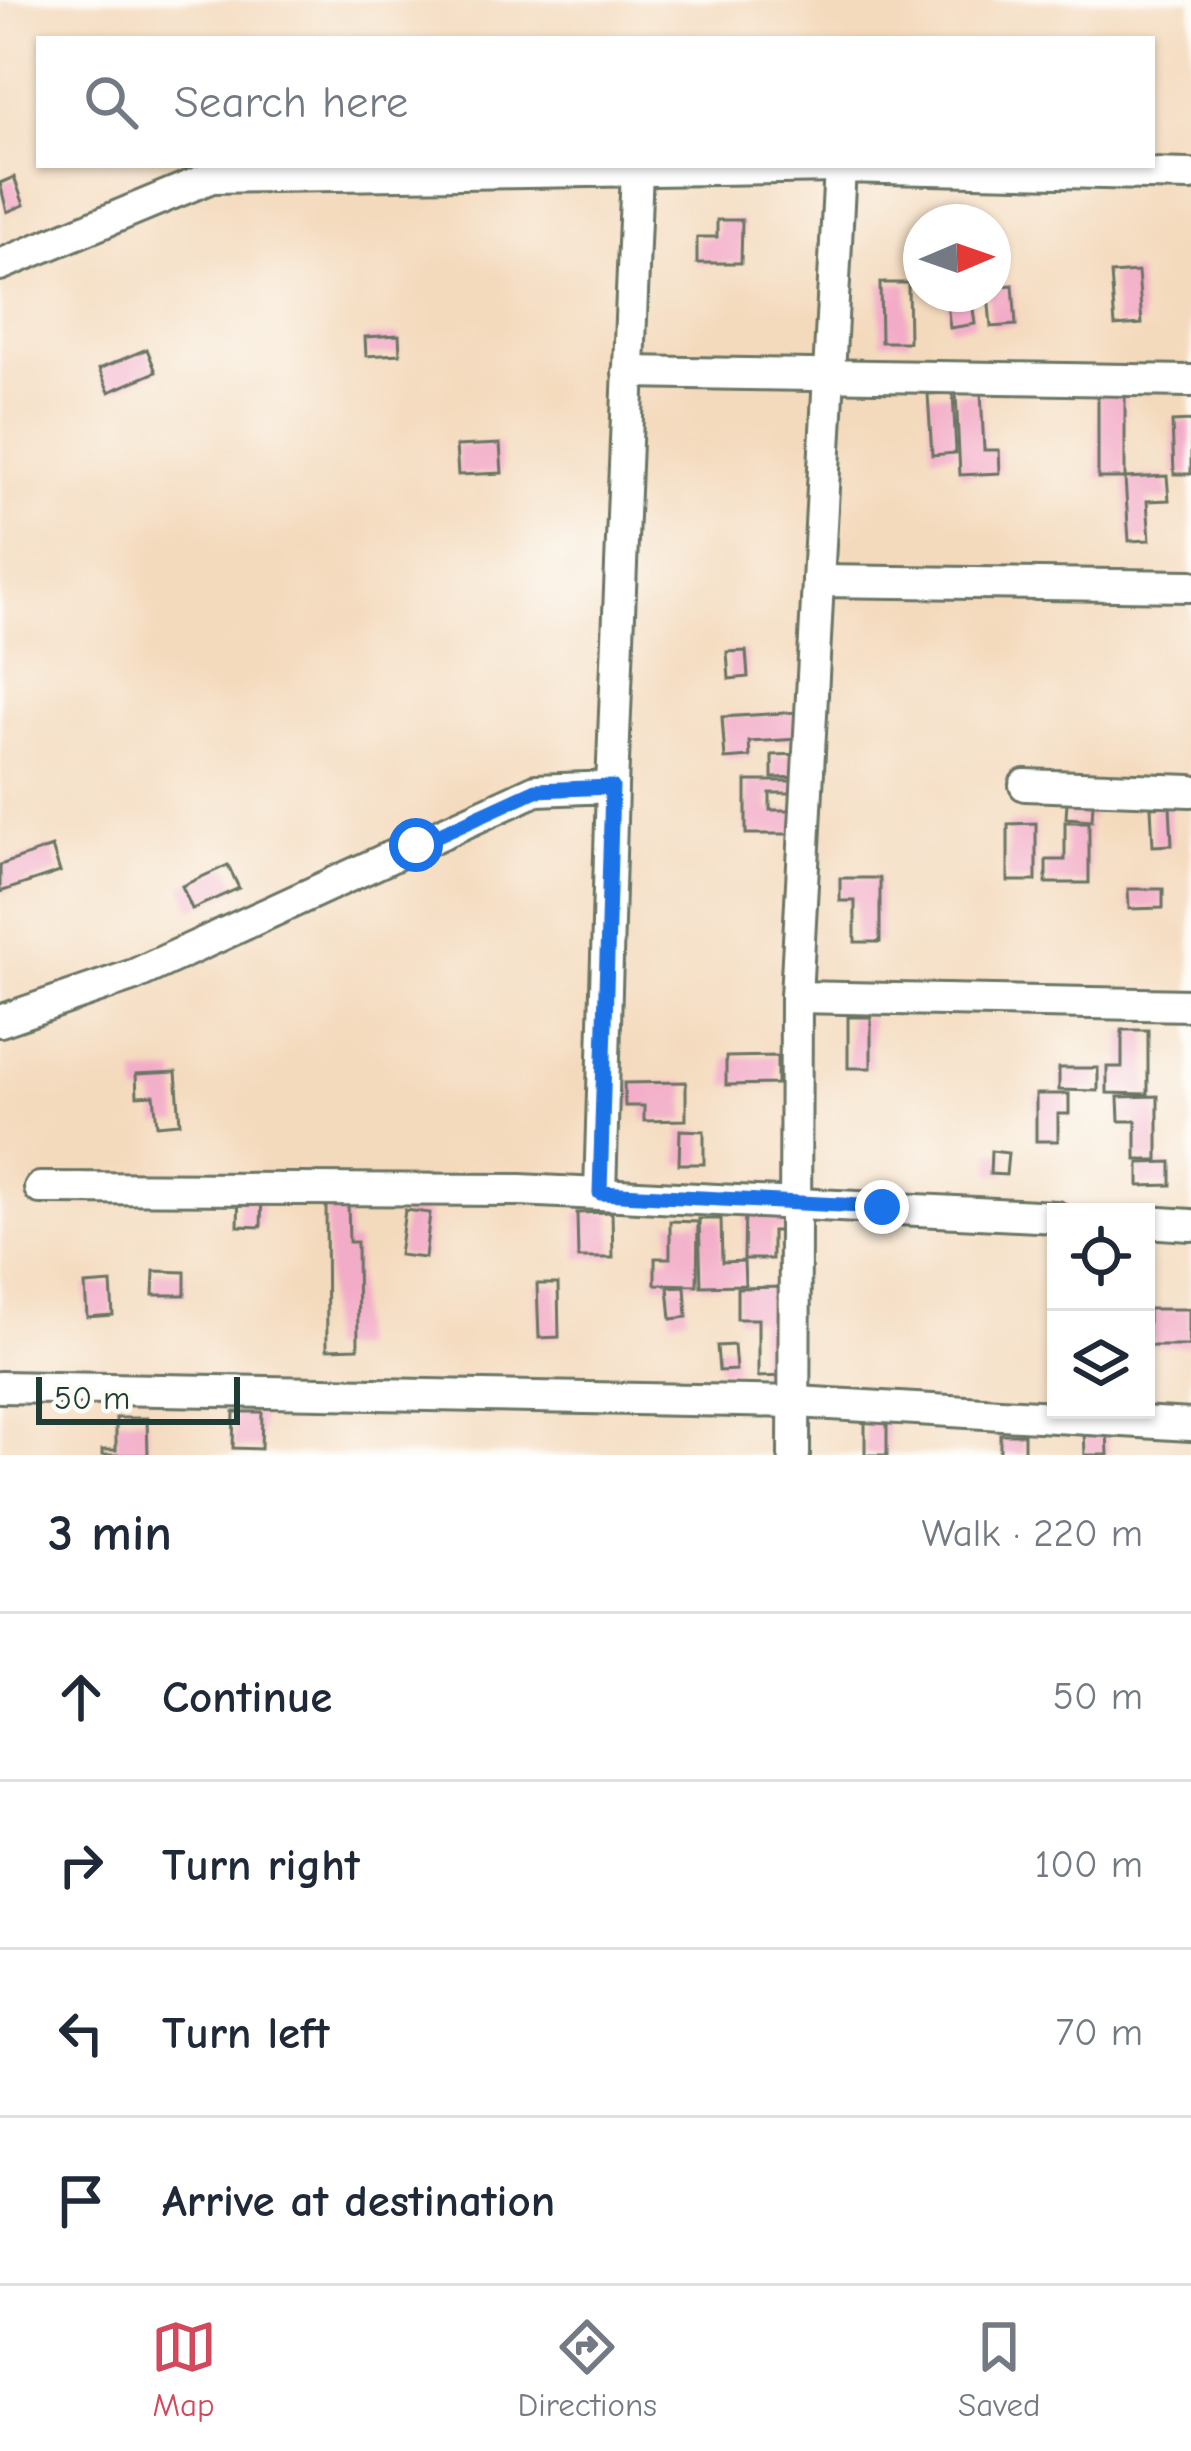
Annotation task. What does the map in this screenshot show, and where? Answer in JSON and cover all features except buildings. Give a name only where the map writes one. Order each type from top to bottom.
[{"type":"street","points":[[0,265],[212,177],[772,168]]},
{"type":"street","points":[[794,1455],[796,997],[840,168]]},
{"type":"street","points":[[884,168],[1191,175]]},
{"type":"street","points":[[600,1193],[637,170]]},
{"type":"street","points":[[628,372],[1191,381]]},
{"type":"street","points":[[818,581],[1191,586]]},
{"type":"street","points":[[1025,785],[1191,791]]},
{"type":"street","points":[[0,1021],[134,975],[536,790],[612,787]]},
{"type":"street","points":[[796,997],[1191,1005]]},
{"type":"street","points":[[40,1188],[600,1193],[1047,1216]]},
{"type":"street","points":[[1155,1223],[1191,1225]]},
{"type":"street","points":[[0,1387],[797,1402],[1191,1425]]},
{"type":"route","points":[[416,845],[536,790],[612,787],[600,1193],[882,1207]]}]
